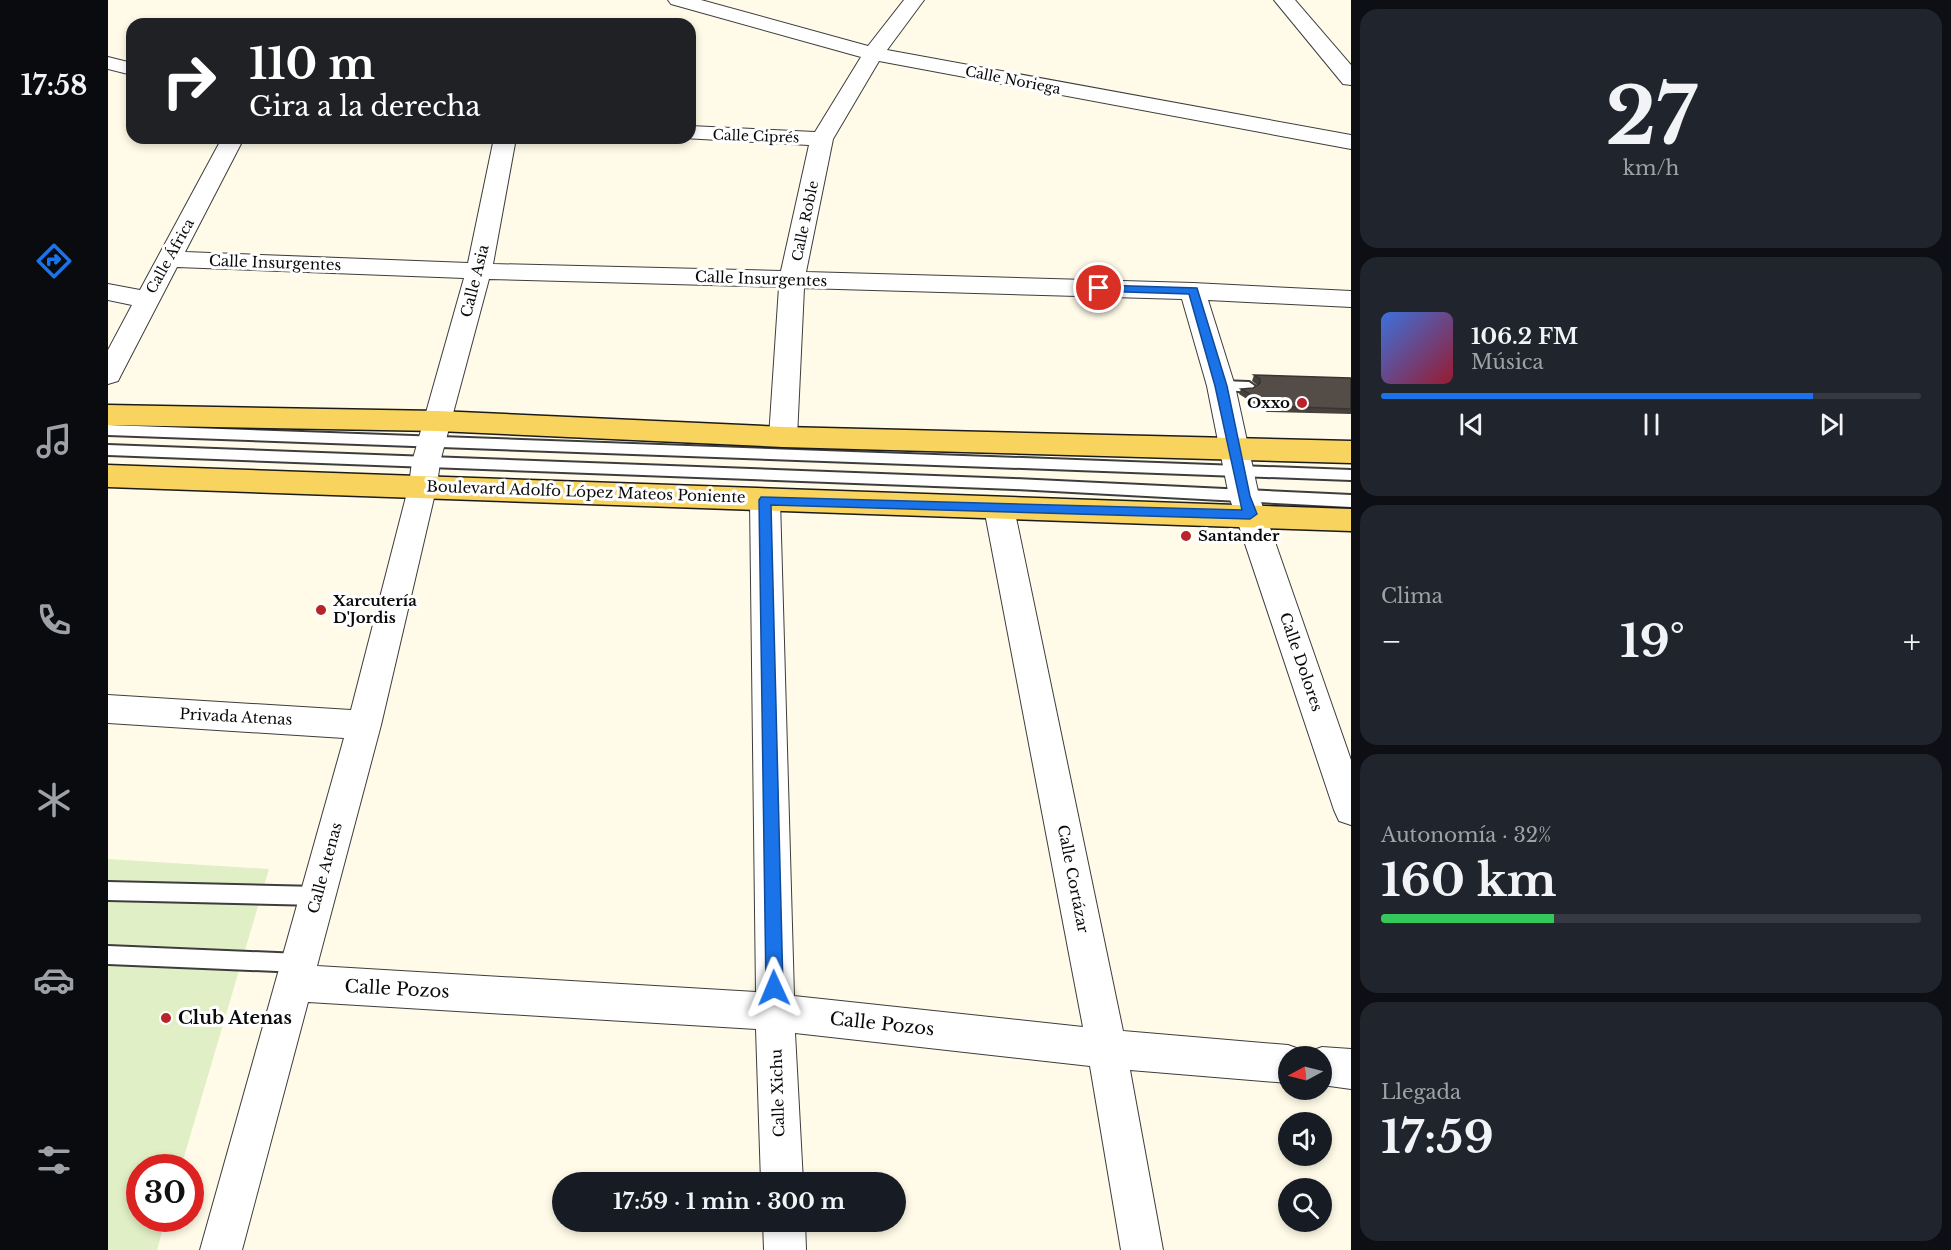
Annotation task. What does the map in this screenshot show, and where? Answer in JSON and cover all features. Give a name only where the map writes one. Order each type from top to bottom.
[{"type":"main road","name":"Boulevard Adolfo López Mateos Poniente","points":[[108,415],[430,453],[765,500],[999,508],[1242,482],[1351,452]]},
{"type":"main road","name":"Boulevard Adolfo López Mateos Poniente","points":[[108,476],[430,453],[783,437],[1242,482],[1351,520]]},
{"type":"street","name":"Calle Noriega","points":[[678,0],[873,54],[1351,142]]},
{"type":"street","name":"Calle Roble","points":[[783,437],[792,279],[822,139],[873,54],[914,0]]},
{"type":"street","points":[[1284,0],[1351,79]]},
{"type":"street","points":[[108,63],[126,68]]},
{"type":"street","name":"Calle Ciprés","points":[[696,134],[822,139]]},
{"type":"street","name":"Calle África","points":[[108,375],[230,144]]},
{"type":"street","name":"Calle Asia","points":[[430,453],[478,271],[504,144]]},
{"type":"street","name":"Calle Insurgentes","points":[[171,259],[478,271],[1193,291],[1351,299]]},
{"type":"street","name":"Calle Dolores","points":[[1193,291],[1221,386],[1242,482],[1351,807]]},
{"type":"street","points":[[108,292],[147,299]]},
{"type":"street","name":"Calle Atenas","points":[[221,1250],[364,725],[430,453]]},
{"type":"street","name":"Calle Xichu","points":[[765,500],[775,1012],[782,1172]]},
{"type":"street","name":"Calle Cortázar","points":[[999,508],[1107,1049],[1142,1250]]},
{"type":"street","name":"Privada Atenas","points":[[108,709],[364,725]]},
{"type":"street","name":"Calle Pozos","points":[[297,973],[775,1012],[1107,1049],[1278,1063]]},
{"type":"street","points":[[1332,1067],[1351,1069]]},
{"type":"street","points":[[784,1232],[785,1250]]},
{"type":"lane","points":[[1221,386],[1249,387]]},
{"type":"lane","points":[[108,430],[430,453],[1242,482],[1351,501]]},
{"type":"lane","points":[[108,450],[430,453],[1242,482],[1351,475]]},
{"type":"lane","points":[[108,891],[318,896]]},
{"type":"lane","points":[[108,955],[297,973]]},
{"type":"green space","name":"Club Atenas","points":[[108,859],[269,869],[185,1154],[126,1154],[126,1232],[162,1232],[157,1250],[108,1250]]},
{"type":"building","name":"Oxxo","points":[[1254,375],[1351,378],[1351,409],[1270,406],[1241,389],[1253,388],[1260,383],[1260,379]]},
{"type":"place","name":"Oxxo","points":[[1302,403]]},
{"type":"place","name":"Santander","points":[[1186,536]]},
{"type":"place","name":"Xarcutería D'Jordis","points":[[321,610]]},
{"type":"place","name":"Club Atenas","points":[[166,1018]]},
{"type":"route","points":[[774,988],[765,500],[1250,514],[1244,496],[1221,386],[1193,291],[1099,288]]}]
